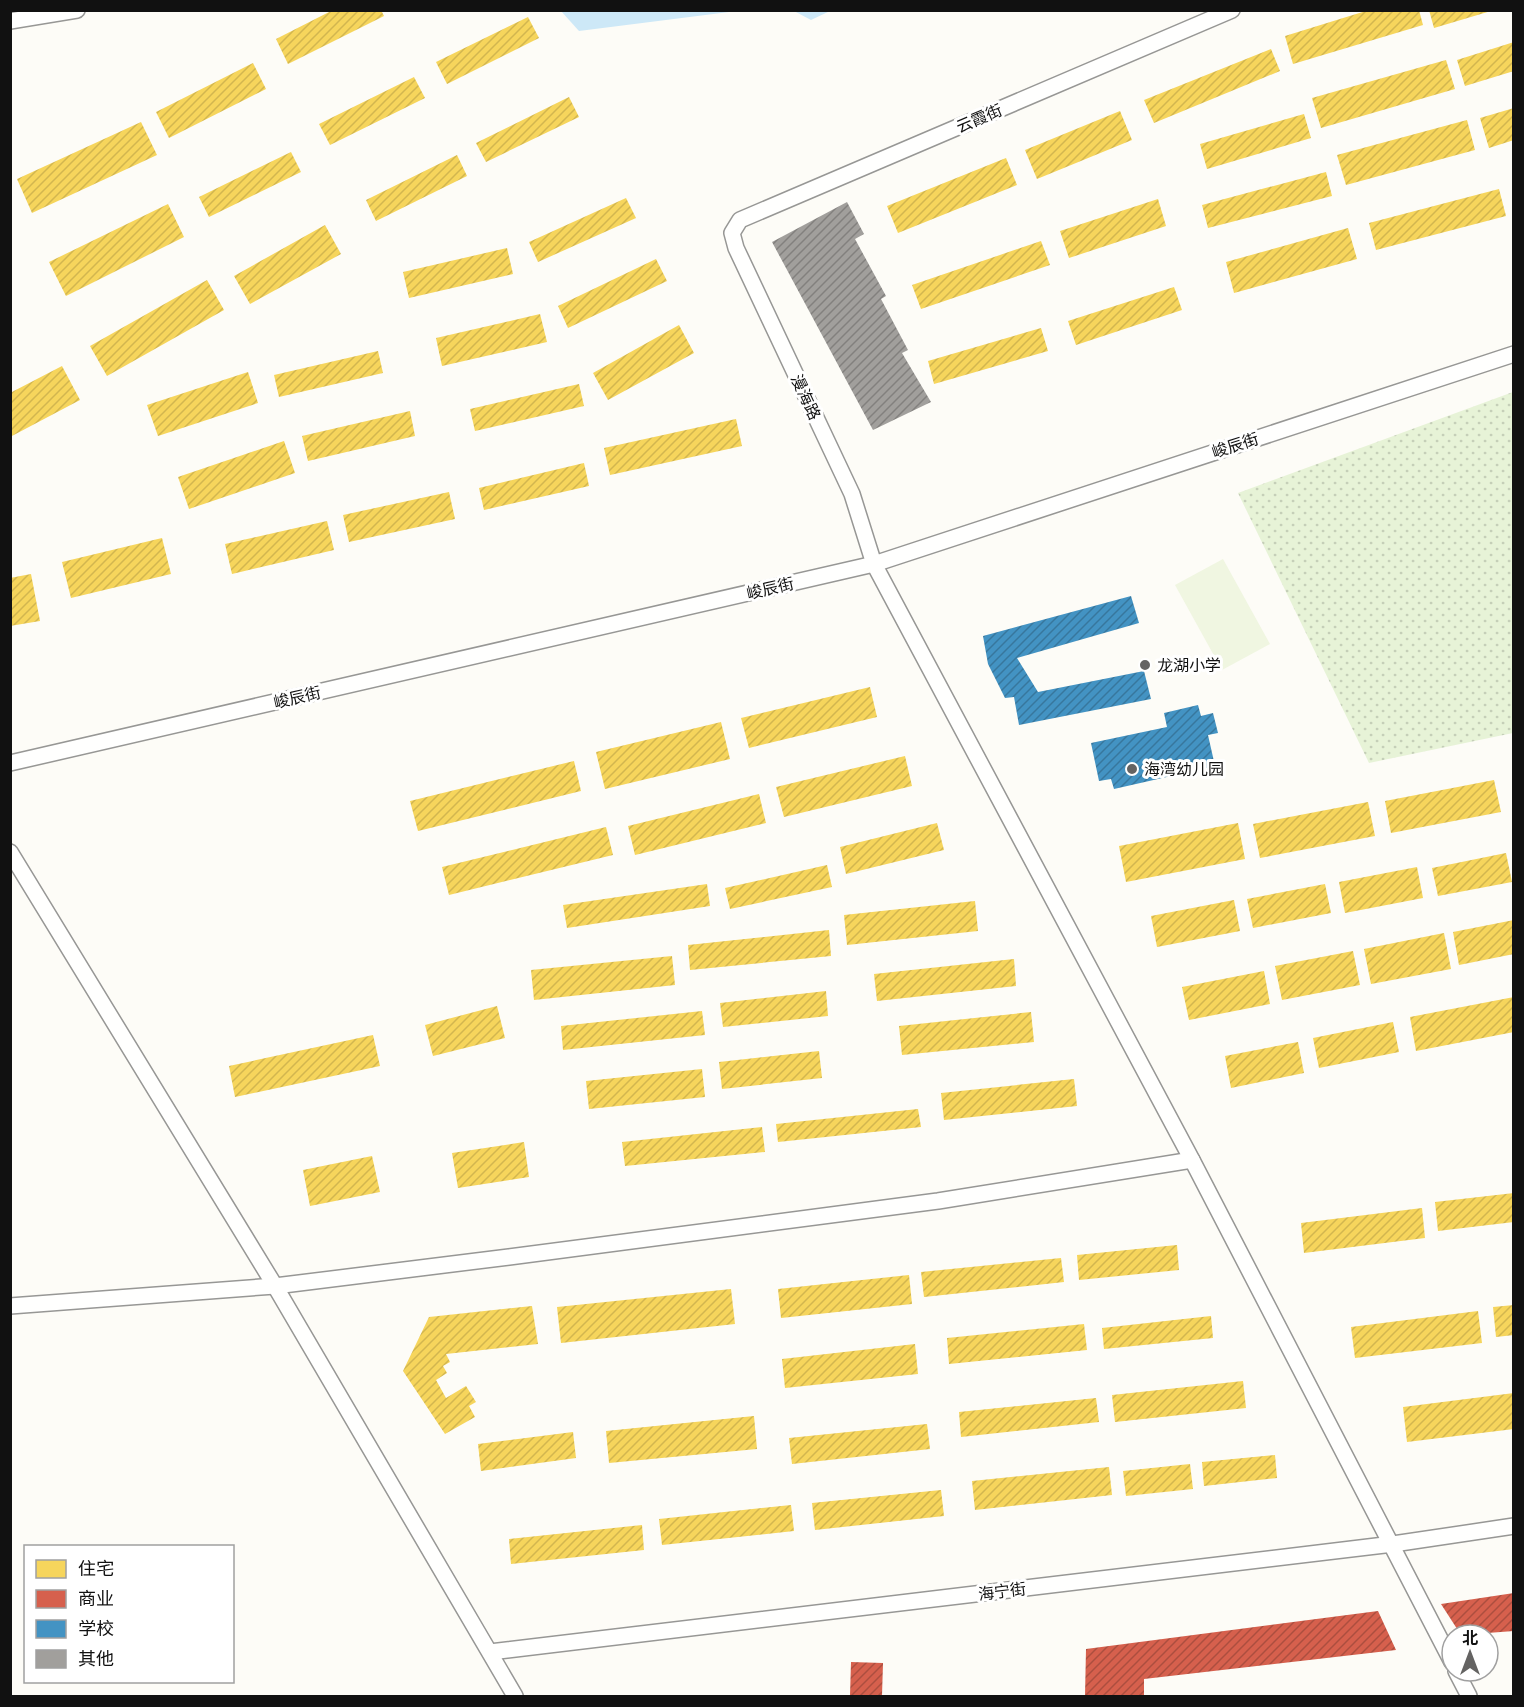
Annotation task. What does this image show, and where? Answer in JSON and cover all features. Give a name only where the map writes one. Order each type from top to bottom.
[{"type":"street","points":[[10,21],[77,10]]},
{"type":"street","name":"云霞街","points":[[732,233],[740,220],[1232,10]]},
{"type":"street","name":"漫海路","points":[[732,233],[736,248],[852,494],[874,564],[1192,1160],[1440,1638]]},
{"type":"street","name":"峻辰街","points":[[10,763],[874,564],[1514,354]]},
{"type":"street","points":[[10,852],[275,1286],[515,1696]]},
{"type":"street","points":[[10,1306],[275,1286],[927,1202],[1192,1160]]},
{"type":"street","name":"海宁街","points":[[490,1652],[1393,1544],[1514,1526]]},
{"type":"green space","points":[[1513,392],[1513,733],[1369,763],[1238,493]]},
{"type":"green space","points":[[1223,559],[1270,644],[1222,670],[1175,585]]},
{"type":"water","points":[[561,11],[737,11],[579,31]]},
{"type":"water","points":[[794,11],[830,11],[811,20]]},
{"type":"building: 住宅","points":[[333,10],[381,10],[384,16],[288,64],[276,39]]},
{"type":"building: 住宅","points":[[1369,10],[1419,10],[1423,25],[1293,64],[1285,36]]},
{"type":"building: 住宅","points":[[1429,10],[1491,10],[1491,11],[1434,28]]},
{"type":"building: 住宅","points":[[528,17],[539,38],[447,84],[436,62]]},
{"type":"building: 住宅","points":[[1514,42],[1514,71],[1465,86],[1457,60]]},
{"type":"building: 住宅","points":[[1271,49],[1280,71],[1154,123],[1144,100]]},
{"type":"building: 住宅","points":[[1446,60],[1455,89],[1321,128],[1312,98]]},
{"type":"building: 住宅","points":[[253,63],[266,89],[169,138],[156,112]]},
{"type":"building: 住宅","points":[[414,77],[425,98],[330,145],[319,124]]},
{"type":"building: 住宅","points":[[569,97],[579,117],[486,162],[476,143]]},
{"type":"building: 住宅","points":[[1514,108],[1514,140],[1489,148],[1480,118]]},
{"type":"building: 住宅","points":[[1120,111],[1132,140],[1037,179],[1025,150]]},
{"type":"building: 住宅","points":[[1304,114],[1311,138],[1207,169],[1200,144]]},
{"type":"building: 住宅","points":[[1467,120],[1475,150],[1346,185],[1337,155]]},
{"type":"building: 住宅","points":[[141,122],[157,155],[32,213],[17,179]]},
{"type":"building: 住宅","points":[[291,152],[301,172],[209,217],[199,197]]},
{"type":"building: 住宅","points":[[457,155],[467,176],[376,221],[366,200]]},
{"type":"building: 住宅","points":[[1006,158],[1017,185],[898,233],[887,206]]},
{"type":"building: 住宅","points":[[1326,172],[1332,196],[1208,228],[1202,205]]},
{"type":"building: 住宅","points":[[1499,189],[1506,216],[1376,250],[1369,223]]},
{"type":"building: 住宅","points":[[626,198],[636,218],[538,262],[529,242]]},
{"type":"building: 住宅","points":[[1158,199],[1166,226],[1069,258],[1060,231]]},
{"type":"building: 住宅","points":[[168,204],[184,237],[66,296],[49,262]]},
{"type":"building: 住宅","points":[[325,225],[341,254],[250,304],[234,276]]},
{"type":"building: 住宅","points":[[1348,228],[1357,259],[1234,293],[1226,262]]},
{"type":"building: 住宅","points":[[1041,241],[1050,265],[921,309],[912,285]]},
{"type":"building: 住宅","points":[[507,248],[513,274],[409,298],[403,272]]},
{"type":"building: 住宅","points":[[656,259],[667,281],[568,328],[558,306]]},
{"type":"building: 住宅","points":[[207,280],[224,310],[107,376],[90,346]]},
{"type":"building: 住宅","points":[[1174,287],[1182,310],[1076,345],[1068,321]]},
{"type":"building: 住宅","points":[[540,314],[547,342],[442,366],[436,338]]},
{"type":"building: 住宅","points":[[679,325],[694,353],[608,400],[593,373]]},
{"type":"building: 住宅","points":[[1041,328],[1048,351],[934,384],[928,361]]},
{"type":"building: 住宅","points":[[378,351],[383,373],[279,397],[274,375]]},
{"type":"building: 住宅","points":[[62,366],[80,400],[10,437],[10,393]]},
{"type":"building: 住宅","points":[[248,372],[258,403],[158,436],[147,405]]},
{"type":"building: 住宅","points":[[579,384],[584,406],[475,431],[470,409]]},
{"type":"building: 住宅","points":[[410,411],[415,436],[308,461],[302,436]]},
{"type":"building: 住宅","points":[[736,419],[742,446],[610,475],[604,448]]},
{"type":"building: 住宅","points":[[284,441],[295,473],[189,509],[178,477]]},
{"type":"building: 住宅","points":[[584,463],[589,486],[484,510],[479,488]]},
{"type":"building: 住宅","points":[[449,492],[455,519],[349,542],[343,515]]},
{"type":"building: 住宅","points":[[327,521],[334,550],[232,574],[225,544]]},
{"type":"building: 住宅","points":[[162,538],[171,574],[71,598],[62,562]]},
{"type":"building: 住宅","points":[[31,574],[40,621],[10,626],[10,578]]},
{"type":"building: 住宅","points":[[870,687],[877,717],[749,748],[741,718]]},
{"type":"building: 住宅","points":[[721,722],[730,759],[605,789],[596,752]]},
{"type":"building: 住宅","points":[[905,756],[912,786],[784,817],[776,787]]},
{"type":"building: 住宅","points":[[574,761],[581,791],[418,831],[410,801]]},
{"type":"building: 住宅","points":[[1494,780],[1501,812],[1391,833],[1385,801]]},
{"type":"building: 住宅","points":[[759,794],[766,823],[635,855],[628,826]]},
{"type":"building: 住宅","points":[[1368,802],[1375,836],[1260,858],[1253,824]]},
{"type":"building: 住宅","points":[[937,823],[944,850],[846,874],[840,847]]},
{"type":"building: 住宅","points":[[1238,823],[1245,859],[1126,882],[1119,846]]},
{"type":"building: 住宅","points":[[606,827],[613,855],[449,895],[442,867]]},
{"type":"building: 住宅","points":[[1506,853],[1512,882],[1438,896],[1432,868]]},
{"type":"building: 住宅","points":[[827,865],[832,887],[730,909],[725,888]]},
{"type":"building: 住宅","points":[[1417,867],[1423,898],[1345,913],[1339,882]]},
{"type":"building: 住宅","points":[[707,884],[710,906],[567,928],[563,905]]},
{"type":"building: 住宅","points":[[1325,884],[1331,913],[1253,928],[1247,899]]},
{"type":"building: 住宅","points":[[1234,900],[1240,931],[1157,947],[1151,916]]},
{"type":"building: 住宅","points":[[975,901],[978,931],[847,945],[844,915]]},
{"type":"building: 住宅","points":[[1514,920],[1514,954],[1459,965],[1453,932]]},
{"type":"building: 住宅","points":[[829,930],[831,956],[690,970],[688,945]]},
{"type":"building: 住宅","points":[[1444,933],[1451,969],[1371,984],[1364,949]]},
{"type":"building: 住宅","points":[[1353,951],[1360,985],[1282,1000],[1275,966]]},
{"type":"building: 住宅","points":[[672,956],[675,985],[534,1000],[531,970]]},
{"type":"building: 住宅","points":[[1014,959],[1016,986],[877,1001],[874,974]]},
{"type":"building: 住宅","points":[[1264,971],[1270,1004],[1189,1020],[1182,987]]},
{"type":"building: 住宅","points":[[826,991],[828,1016],[723,1027],[720,1003]]},
{"type":"building: 住宅","points":[[1514,997],[1514,1032],[1416,1051],[1410,1017]]},
{"type":"building: 住宅","points":[[497,1006],[505,1038],[433,1056],[425,1025]]},
{"type":"building: 住宅","points":[[702,1011],[705,1035],[563,1050],[561,1026]]},
{"type":"building: 住宅","points":[[1031,1012],[1034,1042],[902,1055],[899,1026]]},
{"type":"building: 住宅","points":[[1393,1022],[1399,1052],[1319,1068],[1313,1038]]},
{"type":"building: 住宅","points":[[373,1035],[380,1066],[235,1097],[229,1066]]},
{"type":"building: 住宅","points":[[1298,1042],[1304,1073],[1231,1088],[1225,1056]]},
{"type":"building: 住宅","points":[[819,1051],[822,1078],[722,1089],[719,1062]]},
{"type":"building: 住宅","points":[[702,1069],[705,1097],[589,1109],[586,1081]]},
{"type":"building: 住宅","points":[[1074,1079],[1077,1106],[944,1120],[941,1093]]},
{"type":"building: 住宅","points":[[918,1109],[921,1127],[778,1142],[776,1124]]},
{"type":"building: 住宅","points":[[762,1127],[765,1152],[625,1166],[622,1142]]},
{"type":"building: 住宅","points":[[524,1142],[529,1177],[458,1188],[452,1153]]},
{"type":"building: 住宅","points":[[372,1156],[380,1192],[310,1206],[303,1170]]},
{"type":"building: 住宅","points":[[1514,1193],[1514,1222],[1438,1231],[1435,1202]]},
{"type":"building: 住宅","points":[[1422,1208],[1425,1238],[1304,1253],[1301,1223]]},
{"type":"building: 住宅","points":[[1177,1245],[1179,1270],[1079,1280],[1077,1255]]},
{"type":"building: 住宅","points":[[1061,1258],[1064,1282],[924,1297],[921,1272]]},
{"type":"building: 住宅","points":[[909,1275],[912,1304],[781,1318],[778,1289]]},
{"type":"building: 住宅","points":[[731,1289],[735,1324],[561,1343],[557,1307]]},
{"type":"building: 住宅","points":[[1514,1305],[1514,1335],[1496,1337],[1493,1307]]},
{"type":"building: 住宅","points":[[532,1306],[538,1344],[446,1354],[450,1362],[443,1366],[447,1373],[436,1380],[446,1398],[466,1386],[476,1402],[469,1406],[475,1417],[445,1434],[403,1371],[429,1317]]},
{"type":"building: 住宅","points":[[1478,1311],[1482,1343],[1355,1358],[1351,1327]]},
{"type":"building: 住宅","points":[[1211,1316],[1213,1338],[1104,1349],[1102,1328]]},
{"type":"building: 住宅","points":[[1084,1324],[1087,1350],[949,1364],[947,1338]]},
{"type":"building: 住宅","points":[[915,1344],[918,1374],[785,1388],[782,1359]]},
{"type":"building: 住宅","points":[[1243,1381],[1246,1408],[1115,1422],[1112,1395]]},
{"type":"building: 住宅","points":[[1514,1393],[1514,1429],[1407,1442],[1403,1407]]},
{"type":"building: 住宅","points":[[1096,1398],[1099,1422],[961,1437],[959,1412]]},
{"type":"building: 住宅","points":[[754,1416],[757,1449],[609,1463],[606,1431]]},
{"type":"building: 住宅","points":[[927,1424],[930,1449],[792,1464],[789,1438]]},
{"type":"building: 住宅","points":[[573,1432],[576,1458],[481,1471],[478,1444]]},
{"type":"building: 住宅","points":[[1275,1455],[1277,1478],[1204,1486],[1202,1462]]},
{"type":"building: 住宅","points":[[1190,1464],[1193,1489],[1126,1496],[1123,1471]]},
{"type":"building: 住宅","points":[[1109,1467],[1112,1495],[975,1510],[972,1481]]},
{"type":"building: 住宅","points":[[941,1490],[944,1516],[815,1530],[812,1503]]},
{"type":"building: 住宅","points":[[791,1505],[794,1531],[662,1545],[659,1519]]},
{"type":"building: 住宅","points":[[642,1525],[644,1550],[511,1564],[509,1539]]},
{"type":"building: 商业","points":[[1514,1593],[1514,1631],[1500,1632],[1500,1623],[1453,1623],[1441,1604]]},
{"type":"building: 商业","points":[[1378,1611],[1396,1650],[1144,1679],[1144,1696],[1085,1696],[1086,1649]]},
{"type":"building: 商业","points":[[851,1662],[883,1663],[882,1696],[850,1696]]},
{"type":"building: 学校","points":[[1131,596],[1139,623],[1017,658],[1038,692],[1144,671],[1151,699],[1019,725],[1014,697],[1005,698],[988,664],[983,636]]},
{"type":"building: 学校","points":[[1198,705],[1201,716],[1213,713],[1218,733],[1208,735],[1215,766],[1114,789],[1111,779],[1099,781],[1091,743],[1167,727],[1164,713]]},
{"type":"building: 其他","points":[[847,202],[864,234],[855,239],[886,296],[881,299],[908,350],[902,353],[931,402],[873,430],[772,242]]},
{"type":"place","name":"龙湖小学","points":[[1145,665]]},
{"type":"place","name":"海湾幼儿园","points":[[1132,769]]}]
